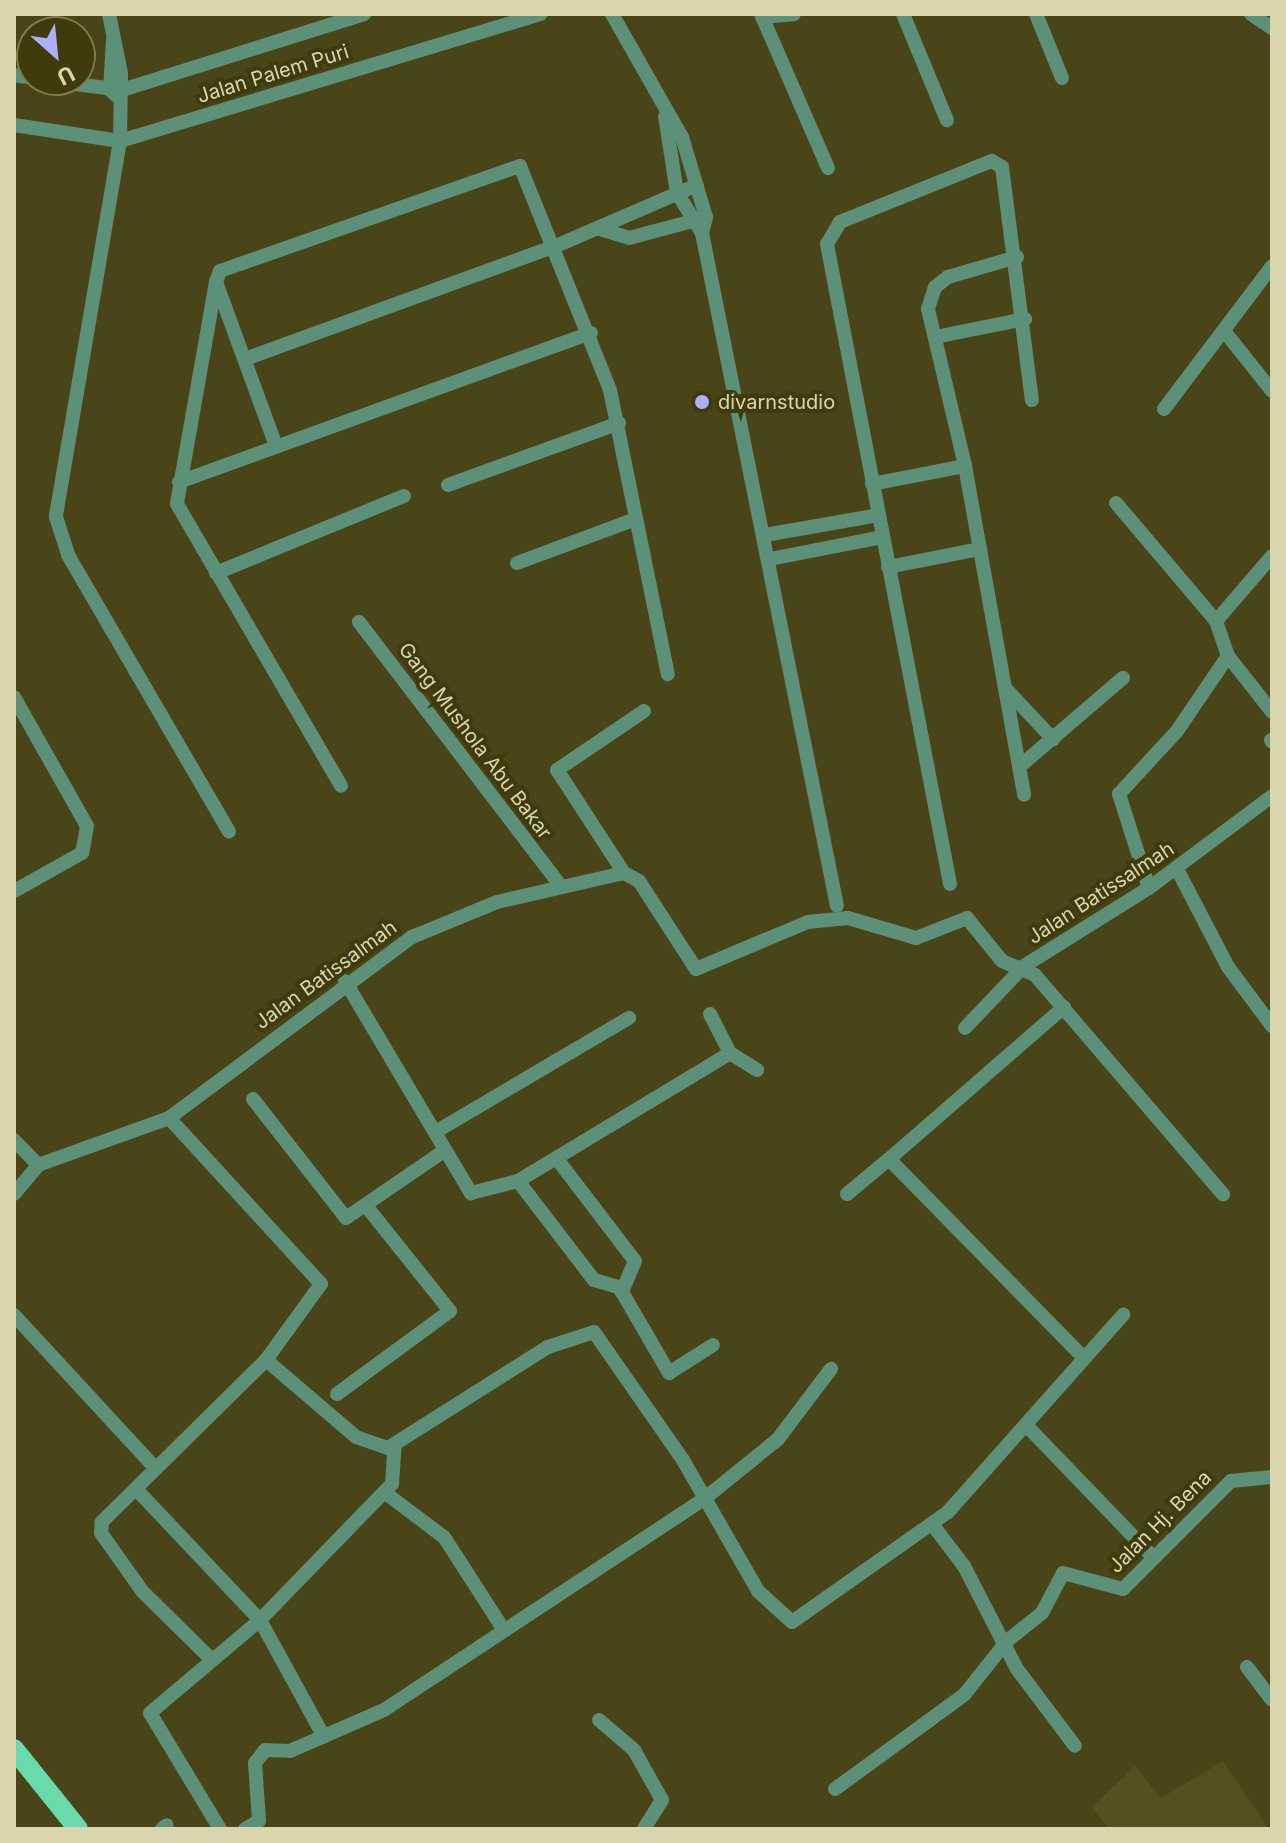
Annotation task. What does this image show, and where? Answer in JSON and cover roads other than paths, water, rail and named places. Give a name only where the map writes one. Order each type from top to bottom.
[{"type":"main road","points":[[14,1749],[78,1829]]},
{"type":"street","points":[[109,14],[119,137],[59,535],[229,832]]},
{"type":"street","name":"Jalan Palem Puri","points":[[96,90],[116,94],[364,14]]},
{"type":"street","name":"Jalan Palem Puri","points":[[14,125],[119,137],[540,14]]},
{"type":"street","points":[[612,14],[665,116],[682,137],[706,217],[702,233],[770,559],[837,906]]},
{"type":"street","points":[[794,14],[762,16],[828,168]]},
{"type":"street","points":[[903,14],[947,120]]},
{"type":"street","points":[[1036,14],[1062,78]]},
{"type":"street","points":[[1251,14],[1272,28]]},
{"type":"street","points":[[665,116],[677,193],[689,221],[702,233]]},
{"type":"street","points":[[950,884],[827,244],[834,229],[992,161],[1008,179],[1032,400]]},
{"type":"street","points":[[341,786],[181,516],[179,482],[216,282],[229,262],[514,166],[527,175],[558,245],[591,333],[619,423],[668,674]]},
{"type":"street","points":[[245,359],[600,229],[697,185]]},
{"type":"street","points":[[600,229],[629,238],[706,217]]},
{"type":"street","points":[[1017,257],[935,287],[928,309],[965,466],[1024,795]]},
{"type":"street","points":[[1164,409],[1272,266]]},
{"type":"street","points":[[216,282],[276,446]]},
{"type":"street","points":[[935,337],[1025,319]]},
{"type":"street","points":[[1225,332],[1272,391]]},
{"type":"street","points":[[179,482],[591,333]]},
{"type":"street","points":[[448,485],[619,423]]},
{"type":"street","points":[[872,484],[965,466]]},
{"type":"street","points":[[216,573],[404,496]]},
{"type":"street","points":[[1116,503],[1216,621],[1228,656],[1272,712]]},
{"type":"street","points":[[765,535],[878,515]]},
{"type":"street","points":[[517,563],[636,519]]},
{"type":"street","points":[[770,559],[882,537]]},
{"type":"street","points":[[888,567],[980,549]]},
{"type":"street","points":[[1216,621],[1272,556]]},
{"type":"street","name":"Gang Mushola Abu Bakar","points":[[359,622],[560,885]]},
{"type":"street","points":[[1149,888],[1119,794],[1177,731],[1228,656]]},
{"type":"street","points":[[1019,767],[1123,678]]},
{"type":"street","points":[[1005,688],[1053,739]]},
{"type":"street","points":[[14,697],[87,826],[82,853],[14,891]]},
{"type":"street","points":[[624,873],[557,770],[644,711]]},
{"type":"street","name":"Jalan Batissalmah","points":[[38,1165],[169,1118],[345,981],[412,937],[560,885],[624,873],[639,881],[696,969],[808,922],[848,918],[916,938],[959,916],[1002,961],[1024,966],[1177,869],[1272,796]]},
{"type":"street","points":[[1177,869],[1228,967],[1272,1026]]},
{"type":"street","points":[[965,1028],[1024,966],[1064,1007],[1223,1194]]},
{"type":"street","points":[[345,981],[437,1131],[444,1151],[471,1193],[518,1181],[730,1053]]},
{"type":"street","points":[[847,1194],[1064,1007]]},
{"type":"street","points":[[710,1014],[730,1053],[757,1070]]},
{"type":"street","points":[[437,1131],[629,1018]]},
{"type":"street","points":[[253,1099],[346,1218],[367,1207],[444,1151]]},
{"type":"street","points":[[169,1118],[320,1276],[318,1291],[266,1360],[102,1522],[101,1533],[143,1592],[212,1660]]},
{"type":"street","points":[[14,1140],[38,1165],[14,1194]]},
{"type":"street","points":[[557,1159],[635,1261],[622,1288]]},
{"type":"street","points":[[889,1159],[1082,1356]]},
{"type":"street","points":[[518,1181],[594,1280],[622,1288],[669,1373],[713,1345]]},
{"type":"street","points":[[337,1394],[450,1311],[367,1207]]},
{"type":"street","points":[[14,1315],[156,1469]]},
{"type":"street","points":[[266,1360],[356,1437],[374,1448],[395,1445],[548,1347],[588,1330],[704,1499],[758,1591],[792,1622],[932,1524],[1026,1425],[1082,1356],[1123,1315]]},
{"type":"street","points":[[245,1829],[259,1821],[260,1756],[324,1737],[384,1710],[502,1627],[704,1499],[778,1439],[831,1369]]},
{"type":"street","points":[[1026,1425],[1153,1557]]},
{"type":"street","points":[[220,1829],[150,1713],[260,1620],[384,1492],[397,1475],[395,1445]]},
{"type":"street","name":"Jalan Hj. Bena","points":[[835,1789],[964,1695],[1007,1641],[1042,1613],[1063,1573],[1117,1591],[1231,1481],[1272,1477]]},
{"type":"street","points":[[136,1489],[260,1620],[324,1737]]},
{"type":"street","points":[[384,1492],[437,1529],[502,1627]]},
{"type":"street","points":[[932,1524],[1007,1641],[1023,1679],[1075,1746]]},
{"type":"street","points":[[1247,1667],[1272,1700]]},
{"type":"street","points":[[599,1720],[634,1750],[662,1800],[644,1829]]},
{"type":"place","name":"divarnstudio","points":[[702,402]]}]
